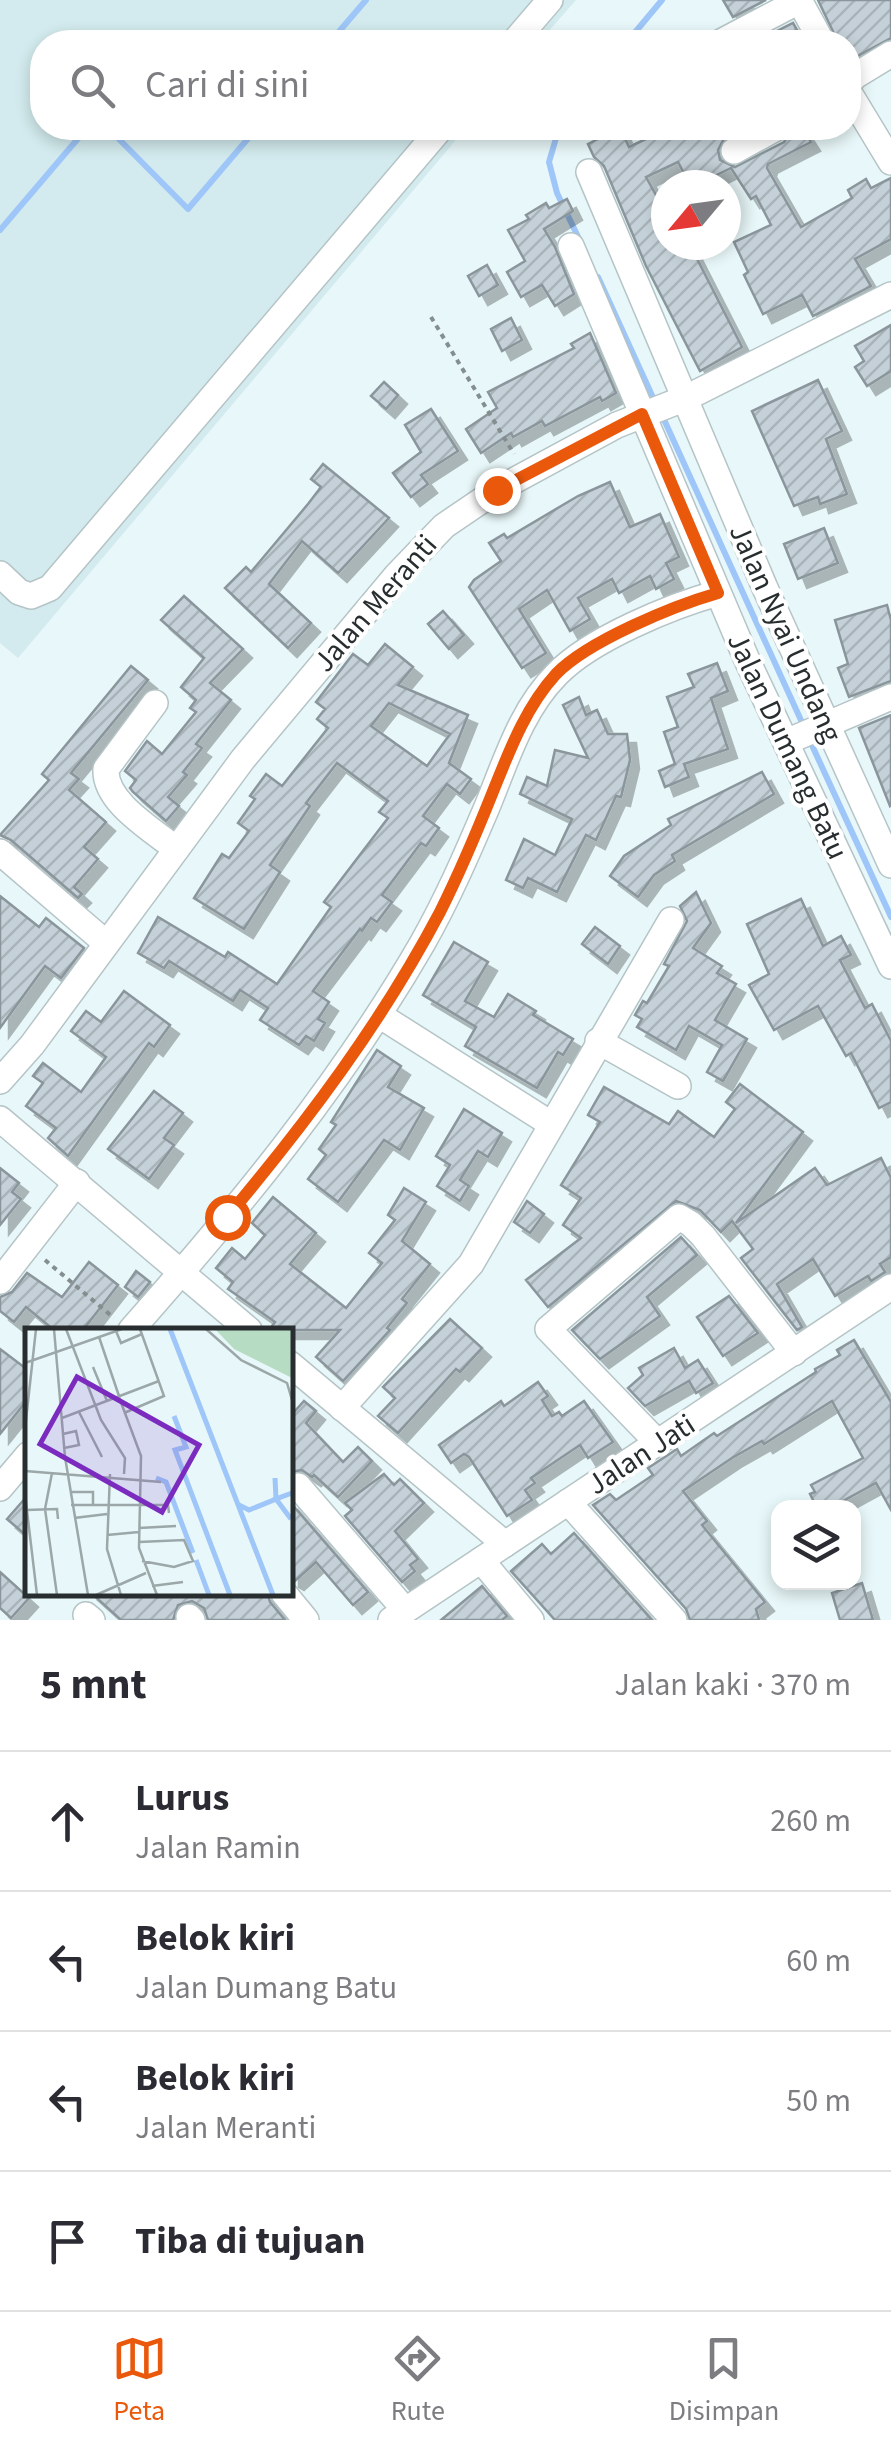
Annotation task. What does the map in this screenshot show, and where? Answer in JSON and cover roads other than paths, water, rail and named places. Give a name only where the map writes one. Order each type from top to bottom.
[{"type":"street","points":[[524,30],[550,0]]},
{"type":"street","points":[[744,30],[799,1],[815,30]]},
{"type":"street","points":[[861,72],[891,54]]},
{"type":"street","points":[[861,110],[891,162]]},
{"type":"street","points":[[0,574],[20,592],[31,596],[50,588],[431,140]]},
{"type":"street","points":[[734,150],[753,140]]},
{"type":"street","points":[[589,172],[664,406]]},
{"type":"street","points":[[571,246],[664,406]]},
{"type":"street","name":"Jalan Meranti","points":[[0,1081],[32,1045],[274,720],[425,543],[478,501],[525,476],[891,296]]},
{"type":"street","name":"Jalan Dumang Batu","points":[[664,406],[718,593],[805,732],[891,966]]},
{"type":"street","name":"Jalan Nyai Undang","points":[[664,406],[805,732],[891,866]]},
{"type":"street","points":[[124,1325],[181,1274],[296,1133],[379,1015],[440,911],[520,726],[555,675],[584,654],[661,612],[718,593]]},
{"type":"street","points":[[805,732],[891,697]]},
{"type":"street","points":[[155,703],[106,769],[105,779],[118,800],[176,850]]},
{"type":"street","points":[[0,852],[106,943]]},
{"type":"street","points":[[342,1408],[470,1264],[671,920]]},
{"type":"street","points":[[379,1015],[551,1124]]},
{"type":"street","points":[[598,1041],[678,1086]]},
{"type":"street","points":[[0,1118],[247,1328]]},
{"type":"street","points":[[0,1281],[77,1182]]},
{"type":"street","points":[[658,1443],[548,1329],[679,1217],[703,1236],[794,1353]]},
{"type":"street","name":"Jalan Jati","points":[[411,1613],[504,1544],[891,1287]]},
{"type":"street","points":[[292,1366],[504,1544]]},
{"type":"street","points":[[0,1488],[25,1459]]},
{"type":"street","points":[[298,1486],[411,1613]]},
{"type":"street","points":[[568,1502],[674,1620]]},
{"type":"street","points":[[482,1560],[531,1620]]},
{"type":"street","points":[[285,1595],[306,1620]]},
{"type":"waterway","points":[[340,30],[366,0]]},
{"type":"waterway","points":[[637,30],[662,0]]},
{"type":"waterway","points":[[0,230],[77,140]]},
{"type":"waterway","points":[[120,140],[188,209],[247,140]]},
{"type":"waterway","points":[[555,140],[549,162],[557,193],[581,243]]},
{"type":"waterway","points":[[598,277],[655,402]]},
{"type":"waterway","points":[[661,413],[805,729]]},
{"type":"waterway","points":[[810,741],[891,917]]}]
